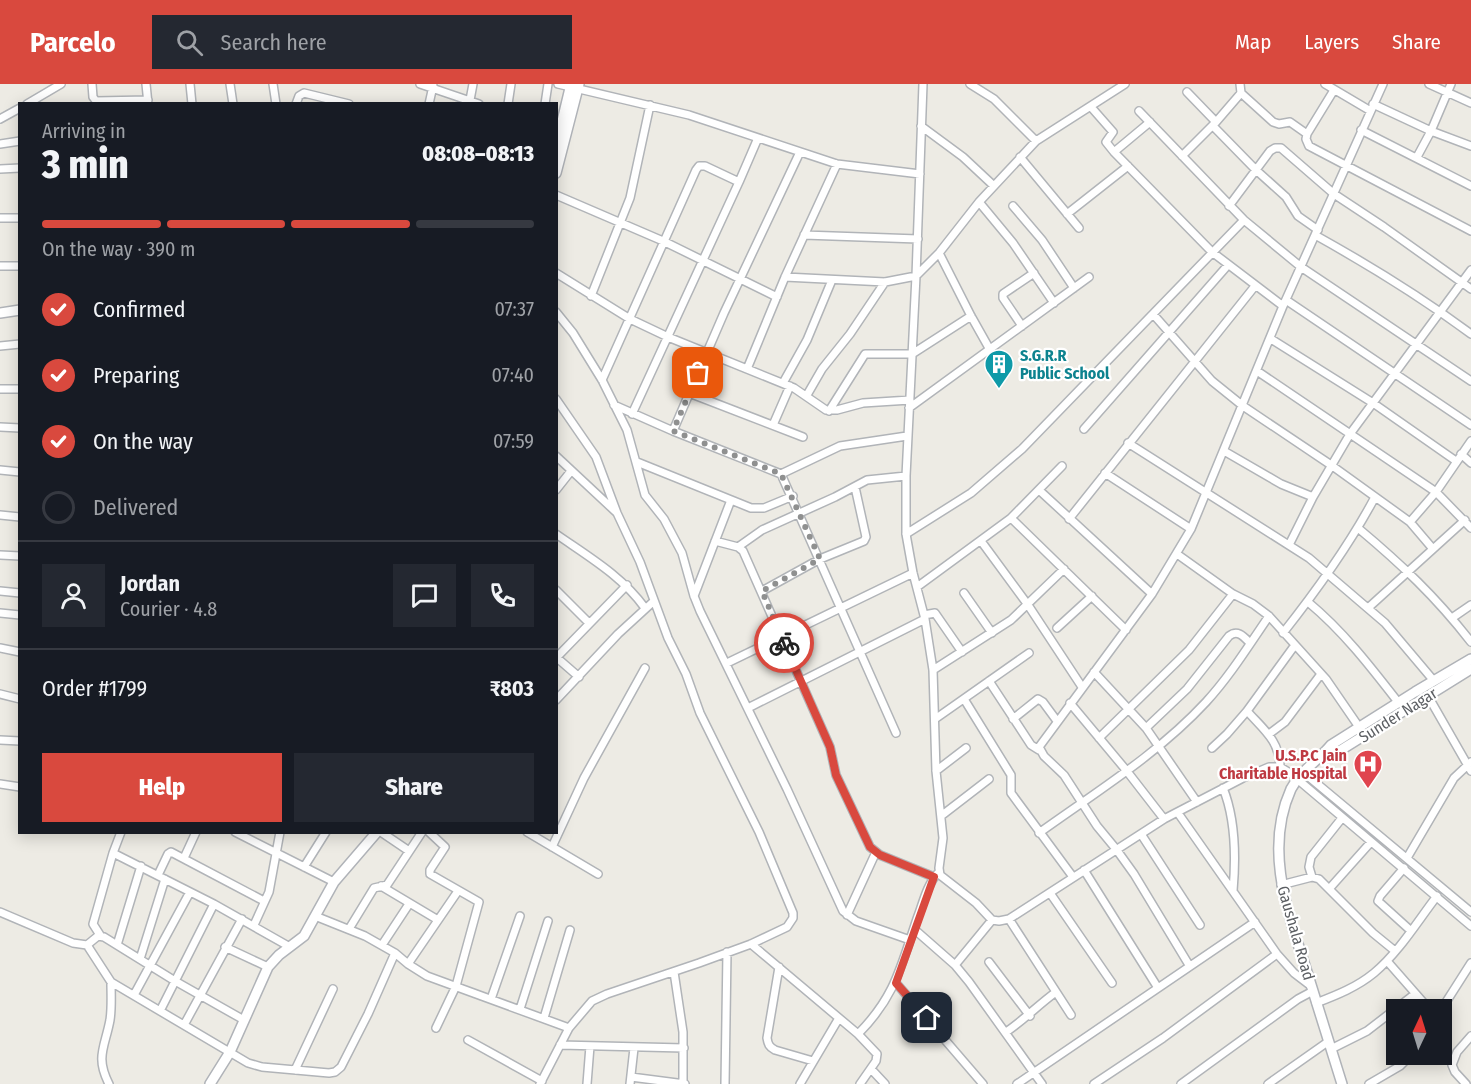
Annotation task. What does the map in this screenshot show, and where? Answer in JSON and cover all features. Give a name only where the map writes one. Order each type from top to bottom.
[{"type":"street","points":[[29,102],[46,87],[60,84]]},
{"type":"street","points":[[93,84],[96,101],[101,102]]},
{"type":"street","points":[[146,84],[148,102]]},
{"type":"street","points":[[190,84],[192,102]]},
{"type":"street","points":[[230,84],[233,102]]},
{"type":"street","points":[[273,84],[276,102]]},
{"type":"street","points":[[420,84],[433,86],[464,101],[473,84]]},
{"type":"street","points":[[508,102],[511,84]]},
{"type":"street","points":[[545,102],[549,84]]},
{"type":"street","points":[[558,84],[575,86],[710,121],[837,164],[920,174]]},
{"type":"street","points":[[858,1034],[874,1017],[896,983],[936,874],[943,838],[936,771],[933,669],[906,534],[907,436],[918,239],[923,84]]},
{"type":"street","points":[[970,84],[994,99],[1036,141]]},
{"type":"street","points":[[785,278],[885,282],[916,276],[939,253],[980,202],[1036,141],[1125,84]]},
{"type":"street","points":[[1240,84],[1241,93],[1273,122],[1279,124],[1290,122],[1308,134]]},
{"type":"street","points":[[1325,84],[1371,107],[1471,146]]},
{"type":"street","points":[[1039,750],[1040,745],[1070,703],[1152,594],[1191,528],[1285,303],[1383,84]]},
{"type":"street","points":[[1429,84],[1471,103]]},
{"type":"street","points":[[1417,157],[1451,84]]},
{"type":"street","points":[[429,102],[433,86]]},
{"type":"street","points":[[559,130],[575,86]]},
{"type":"street","points":[[558,164],[575,86]]},
{"type":"street","points":[[1334,90],[1308,134],[1306,139],[1309,146],[1471,231]]},
{"type":"street","points":[[1187,92],[1256,170],[1286,197],[1303,221],[1316,232],[1441,312],[1471,334]]},
{"type":"street","points":[[297,102],[299,96],[304,93],[336,102]]},
{"type":"street","points":[[1182,156],[1215,124],[1241,93]]},
{"type":"street","points":[[591,296],[630,198],[650,105]]},
{"type":"street","points":[[1091,107],[1113,132],[1106,142],[1114,152],[1227,265],[1255,286],[1285,303],[1471,425]]},
{"type":"street","points":[[0,119],[18,109]]},
{"type":"street","points":[[1139,111],[1229,206],[1301,267],[1471,381]]},
{"type":"street","points":[[1114,152],[1150,122]]},
{"type":"street","points":[[921,126],[970,163],[994,186]]},
{"type":"street","points":[[1361,130],[1471,186]]},
{"type":"street","points":[[632,414],[758,138]]},
{"type":"street","points":[[0,144],[18,141]]},
{"type":"street","points":[[1229,206],[1272,149],[1281,148],[1334,194],[1471,289]]},
{"type":"street","points":[[673,431],[706,352],[800,152]]},
{"type":"street","points":[[1020,157],[1079,228]]},
{"type":"street","points":[[747,369],[837,164]]},
{"type":"street","points":[[602,380],[698,167],[705,166],[739,182]]},
{"type":"street","points":[[1067,214],[1128,166]]},
{"type":"street","points":[[0,169],[18,168]]},
{"type":"street","points":[[558,196],[622,222],[777,297]]},
{"type":"street","points":[[980,202],[1013,243],[1054,303]]},
{"type":"street","points":[[1013,206],[1042,240],[1074,288]]},
{"type":"street","points":[[0,218],[18,218]]},
{"type":"street","points":[[906,534],[971,493],[1022,449],[1244,220]]},
{"type":"street","points":[[804,236],[918,239]]},
{"type":"street","points":[[939,253],[989,348]]},
{"type":"street","points":[[1084,429],[1227,265]]},
{"type":"street","points":[[0,266],[18,266]]},
{"type":"street","points":[[1289,545],[1313,497],[1350,434],[1471,270]]},
{"type":"street","points":[[1022,326],[1003,294],[1034,273]]},
{"type":"street","points":[[558,274],[630,319],[668,338],[786,385],[807,395],[823,409],[829,411],[863,403],[910,404],[1089,277]]},
{"type":"street","points":[[773,425],[786,385],[832,280]]},
{"type":"street","points":[[807,395],[822,369],[850,334],[885,282]]},
{"type":"street","points":[[1070,519],[1128,443],[1255,286]]},
{"type":"street","points":[[0,313],[18,310]]},
{"type":"street","points":[[558,314],[573,333],[615,405],[630,438],[645,495],[664,519],[682,554],[694,596],[847,915],[856,921],[910,940]]},
{"type":"street","points":[[1153,314],[1212,381],[1243,406],[1410,522],[1433,549]]},
{"type":"street","points":[[829,411],[865,354],[912,354],[971,316]]},
{"type":"street","points":[[1271,339],[1471,463]]},
{"type":"street","points":[[0,346],[18,344]]},
{"type":"street","points":[[1257,371],[1436,492],[1471,528]]},
{"type":"street","points":[[0,389],[18,389]]},
{"type":"street","points":[[689,393],[803,437]]},
{"type":"street","points":[[468,1040],[541,1083],[569,1028],[588,1005],[598,997],[751,944],[787,927],[793,918],[793,913],[759,832],[700,713],[686,674],[668,638],[640,562],[617,513],[591,447],[558,402]]},
{"type":"street","points":[[615,405],[781,474],[896,733]]},
{"type":"street","points":[[0,428],[18,428]]},
{"type":"street","points":[[781,474],[840,446],[907,436]]},
{"type":"street","points":[[1410,522],[1436,492],[1471,441]]},
{"type":"street","points":[[1128,443],[1289,545],[1328,574],[1403,642],[1434,681]]},
{"type":"street","points":[[1224,451],[1281,484],[1313,497]]},
{"type":"street","points":[[558,458],[617,513]]},
{"type":"street","points":[[637,462],[758,509],[792,496]]},
{"type":"street","points":[[917,586],[1011,518],[1062,466]]},
{"type":"street","points":[[0,471],[18,472]]},
{"type":"street","points":[[558,487],[571,471]]},
{"type":"street","points":[[1105,473],[1191,528]]},
{"type":"street","points":[[738,547],[762,530],[800,514],[867,480],[906,476]]},
{"type":"street","points":[[762,591],[820,559],[866,540],[855,487]]},
{"type":"street","points":[[1040,490],[1152,594]]},
{"type":"street","points":[[1283,633],[1328,574],[1375,497]]},
{"type":"street","points":[[694,596],[731,500]]},
{"type":"street","points":[[0,515],[18,517]]},
{"type":"street","points":[[1011,518],[1126,630]]},
{"type":"street","points":[[1368,608],[1465,520]]},
{"type":"street","points":[[1358,528],[1408,570],[1471,642]]},
{"type":"street","points":[[558,535],[627,585],[645,608]]},
{"type":"street","points":[[715,541],[743,550],[830,747],[836,775],[870,847],[876,852],[942,877],[976,903],[992,920],[1009,919],[1164,819],[1269,767],[1280,767],[1300,776],[1407,858],[1471,912]]},
{"type":"street","points":[[981,541],[1028,605],[1082,687]]},
{"type":"street","points":[[1177,554],[1233,594],[1253,604],[1269,616],[1321,674],[1359,727]]},
{"type":"street","points":[[0,555],[18,556]]},
{"type":"street","points":[[933,669],[992,633],[1028,605],[1064,569]]},
{"type":"street","points":[[727,663],[913,573]]},
{"type":"street","points":[[558,656],[627,585]]},
{"type":"street","points":[[0,591],[18,593]]},
{"type":"street","points":[[558,592],[589,623]]},
{"type":"street","points":[[964,593],[992,633]]},
{"type":"street","points":[[1099,738],[1189,650],[1233,594]]},
{"type":"street","points":[[1057,628],[1092,596]]},
{"type":"street","points":[[558,698],[654,601]]},
{"type":"street","points":[[1308,602],[1331,621],[1351,643],[1398,702]]},
{"type":"street","points":[[1452,618],[1471,605]]},
{"type":"street","points":[[0,612],[18,615]]},
{"type":"street","points":[[748,708],[861,652],[924,617],[935,614],[962,652]]},
{"type":"street","points":[[1039,833],[1160,745],[1207,701],[1269,616]]},
{"type":"street","points":[[1146,728],[1187,689],[1232,633],[1239,633],[1250,643]]},
{"type":"street","points":[[1212,748],[1247,711],[1294,645]]},
{"type":"street","points":[[0,648],[18,652]]},
{"type":"street","points":[[935,719],[1029,653]]},
{"type":"street","points":[[558,658],[579,677]]},
{"type":"street","name":"Gaushala Road","points":[[1342,1084],[1281,885],[1278,862],[1282,817],[1300,776],[1323,755],[1330,745],[1471,659]]},
{"type":"street","points":[[558,834],[584,777],[645,668]]},
{"type":"street","name":"Sunder Nagar","points":[[1323,755],[1336,753],[1471,669]]},
{"type":"street","points":[[1094,672],[1160,745],[1197,802]]},
{"type":"street","points":[[1269,734],[1288,719],[1321,674]]},
{"type":"street","points":[[989,681],[1031,745],[1064,775],[1097,826],[1116,849],[1189,965]]},
{"type":"street","points":[[0,694],[18,698]]},
{"type":"street","points":[[1407,858],[1448,787],[1470,766],[1428,696]]},
{"type":"street","points":[[964,699],[1011,775],[1011,793],[1073,877]]},
{"type":"street","points":[[1013,719],[1038,699],[1043,702],[1057,721]]},
{"type":"street","points":[[1070,703],[1164,819]]},
{"type":"street","points":[[1247,711],[1269,734],[1278,750],[1280,767]]},
{"type":"street","points":[[0,740],[18,741]]},
{"type":"street","points":[[936,771],[966,748]]},
{"type":"street","points":[[1300,776],[1342,818],[1471,926]]},
{"type":"street","points":[[941,816],[989,779]]},
{"type":"street","points":[[0,784],[18,787]]},
{"type":"street","points":[[1223,788],[1232,816],[1235,870],[1233,891]]},
{"type":"street","points":[[1178,813],[1277,954],[1312,989],[1181,1084]]},
{"type":"street","points":[[1312,877],[1311,857],[1342,818]]},
{"type":"street","points":[[120,834],[93,924],[100,935],[244,1020]]},
{"type":"street","points":[[184,858],[195,834]]},
{"type":"street","points":[[239,834],[334,882]]},
{"type":"street","points":[[254,925],[270,887],[280,834]]},
{"type":"street","points":[[304,867],[325,834]]},
{"type":"street","points":[[210,1084],[230,1052],[268,967],[304,936],[334,882],[377,834]]},
{"type":"street","points":[[382,834],[409,851]]},
{"type":"street","points":[[349,929],[374,888],[385,886],[389,882],[421,834]]},
{"type":"street","points":[[431,834],[445,847],[430,870],[430,874],[479,902],[456,986],[436,1028]]},
{"type":"street","points":[[530,834],[598,874]]},
{"type":"street","points":[[552,847],[558,834]]},
{"type":"street","points":[[1141,834],[1200,925]]},
{"type":"street","points":[[1329,890],[1371,842]]},
{"type":"street","points":[[140,959],[169,852],[264,901]]},
{"type":"street","points":[[847,915],[876,852]]},
{"type":"street","points":[[113,853],[254,925],[290,947]]},
{"type":"street","points":[[117,945],[141,866]]},
{"type":"street","points":[[1404,868],[1378,901],[1410,930]]},
{"type":"street","points":[[1084,870],[1158,988]]},
{"type":"street","points":[[1281,885],[1312,877],[1319,879],[1373,933],[1395,951]]},
{"type":"street","points":[[381,886],[438,920]]},
{"type":"street","points":[[408,964],[458,891]]},
{"type":"street","points":[[134,995],[190,892]]},
{"type":"street","points":[[1050,893],[1112,983]]},
{"type":"street","points":[[1316,1003],[1359,984],[1387,961],[1437,896]]},
{"type":"street","points":[[160,1011],[214,904]]},
{"type":"street","points":[[382,945],[409,904]]},
{"type":"street","points":[[0,912],[73,943],[87,945],[100,935]]},
{"type":"street","points":[[315,916],[382,945],[422,973],[569,1028]]},
{"type":"street","points":[[491,999],[520,916]]},
{"type":"street","points":[[184,1025],[242,919]]},
{"type":"street","points":[[1009,919],[1071,1015]]},
{"type":"street","points":[[954,965],[992,920]]},
{"type":"street","points":[[519,1009],[548,921]]},
{"type":"street","points":[[1017,1084],[1255,922]]},
{"type":"street","points":[[544,1018],[570,930]]},
{"type":"street","points":[[914,930],[954,965],[1006,1032],[1042,1084]]},
{"type":"street","points":[[751,944],[858,1034],[877,1054],[876,1061],[860,1084]]},
{"type":"street","points":[[87,945],[111,982],[256,1066],[329,1073],[339,1070],[368,1014],[395,953]]},
{"type":"street","points":[[225,947],[268,967]]},
{"type":"street","points":[[725,1084],[727,952]]},
{"type":"street","points":[[1094,1084],[1162,1038],[1277,954]]},
{"type":"street","points":[[1387,961],[1420,999]]},
{"type":"street","points":[[989,962],[1029,1016]]},
{"type":"street","points":[[1448,999],[1471,963]]},
{"type":"street","points":[[779,967],[768,1043],[770,1048],[813,1061]]},
{"type":"street","points":[[634,1048],[631,1081],[684,1084],[684,1032],[674,972]]},
{"type":"street","points":[[109,1084],[101,1066],[101,1059],[110,1017],[111,982]]},
{"type":"street","points":[[896,983],[983,1084]]},
{"type":"street","points":[[295,1070],[333,989]]},
{"type":"street","points":[[1006,1032],[1029,1016],[1037,1006],[1056,992]]},
{"type":"street","points":[[1268,1084],[1330,1045],[1367,1030],[1415,993]]},
{"type":"street","points":[[800,1084],[839,1018]]},
{"type":"street","points":[[1464,1084],[1452,1065],[1457,1052],[1471,1036]]},
{"type":"street","points":[[560,1045],[684,1048]]},
{"type":"street","points":[[587,1084],[590,1046]]},
{"type":"street","points":[[1369,1084],[1401,1065]]},
{"type":"street","points":[[871,1069],[885,1084]]},
{"type":"way so far","points":[[698,373],[673,431],[781,474],[820,559],[762,591],[784,643]]},
{"type":"place","name":"S.G.R.R Public School","points":[[999,390]]},
{"type":"place","name":"U.S.P.C Jain Charitable Hospital","points":[[1368,790]]},
{"type":"route","points":[[784,643],[830,747],[836,775],[870,847],[880,855],[934,877],[927,891],[896,983],[927,1018]]}]
